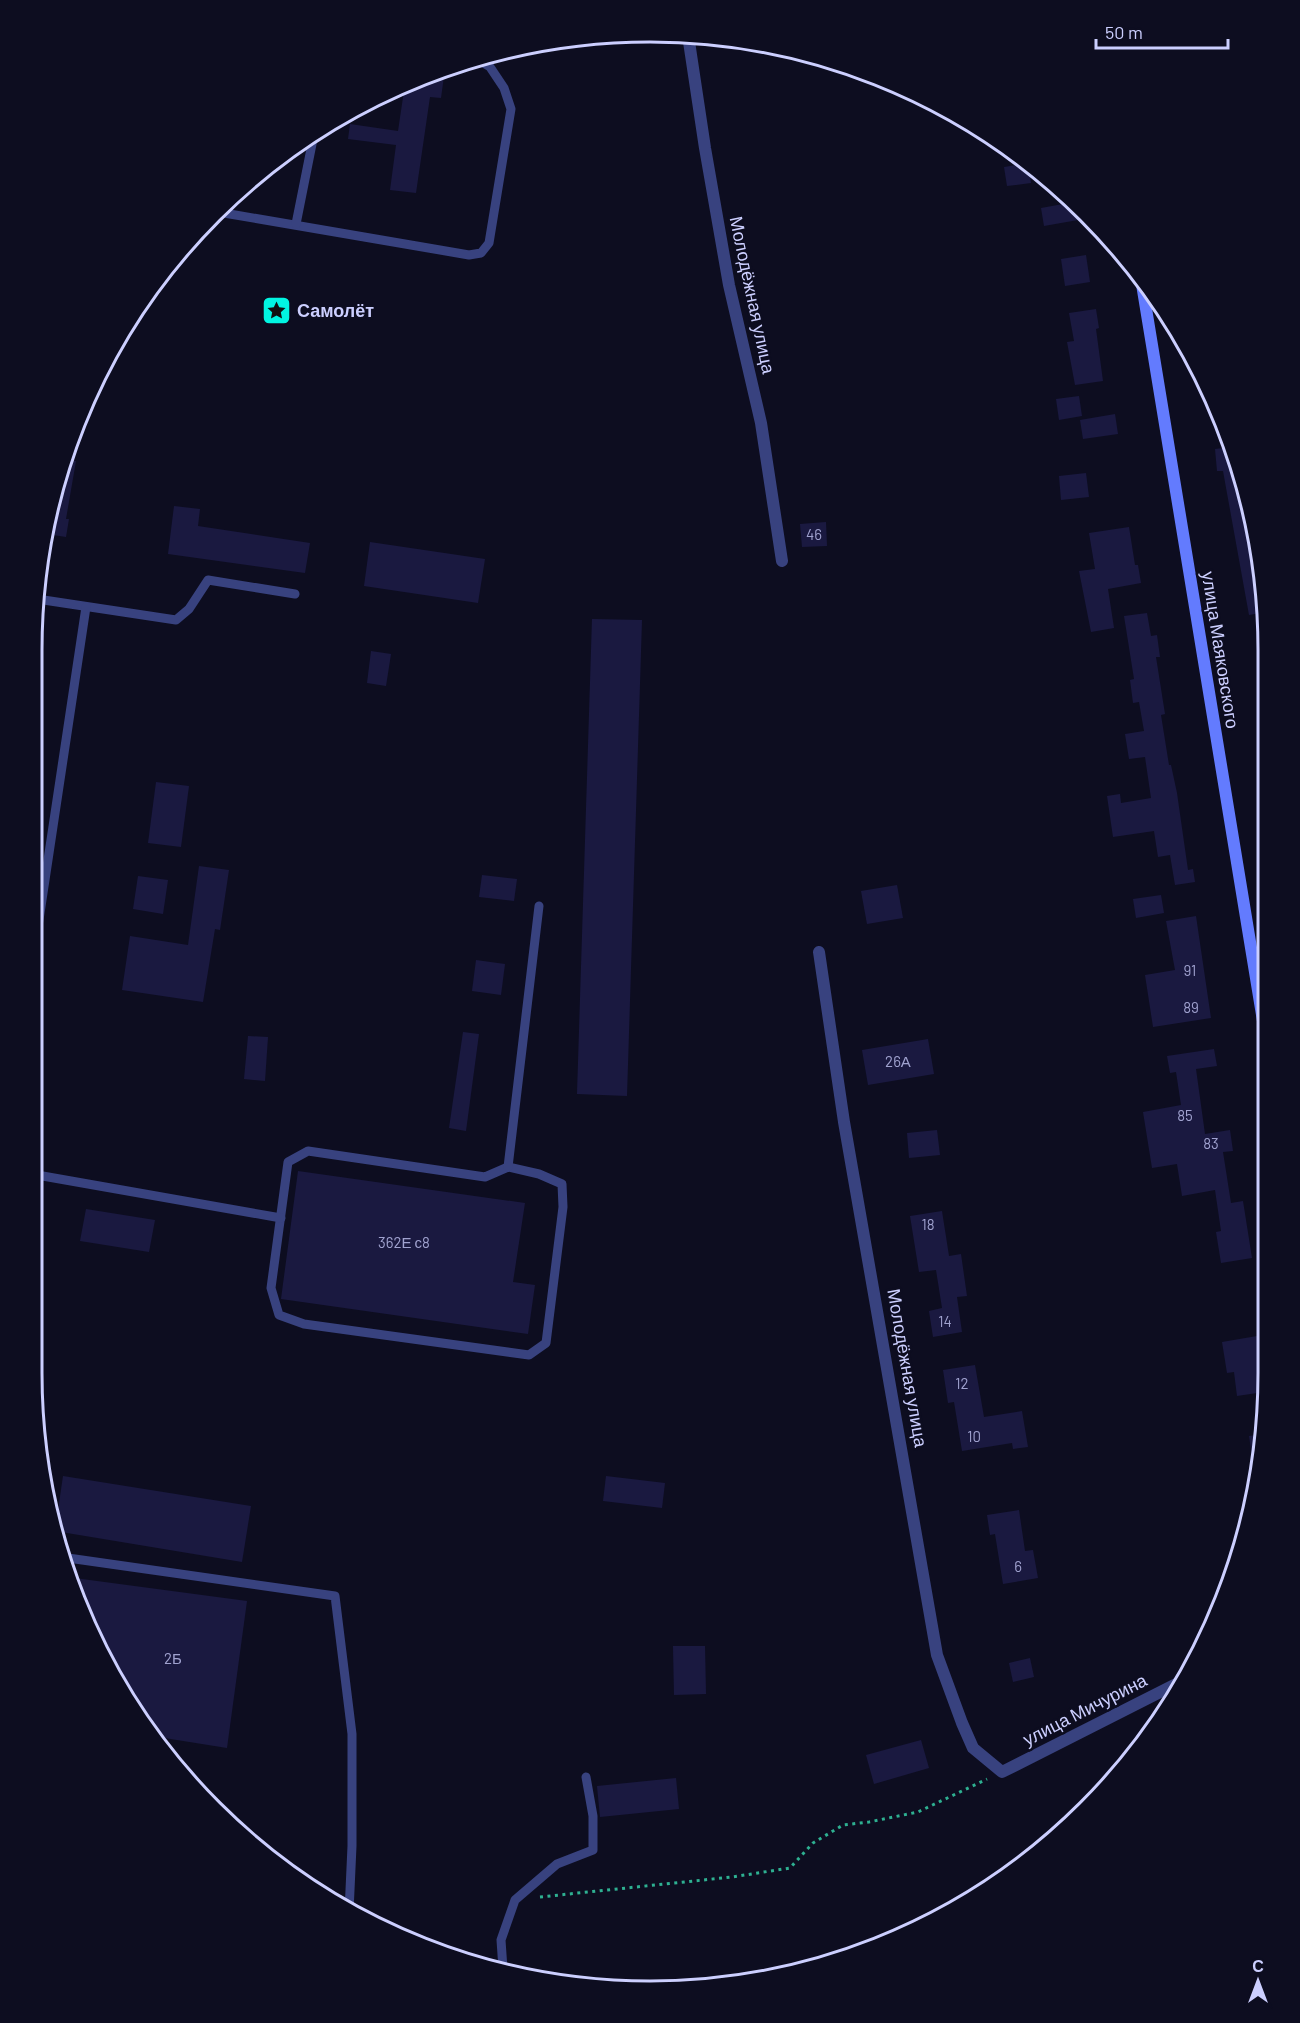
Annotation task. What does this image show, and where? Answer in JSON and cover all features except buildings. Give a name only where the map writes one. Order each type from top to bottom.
[{"type":"street","name":"Молодёжная улица","points":[[689,43],[729,285],[761,423],[782,561]]},
{"type":"street","name":"улица Маяковского","points":[[1144,296],[1258,990]]},
{"type":"street","name":"Молодёжная улица","points":[[819,952],[844,1122],[937,1654],[973,1748],[1002,1772]]},
{"type":"street","name":"улица Мичурина","points":[[1002,1772],[1171,1687]]},
{"type":"lane","points":[[227,213],[469,255],[481,253],[489,243],[511,109],[504,88],[486,65]]},
{"type":"lane","points":[[296,224],[312,144]]},
{"type":"lane","points":[[44,600],[176,620],[189,609],[208,580],[295,594]]},
{"type":"lane","points":[[42,900],[86,607]]},
{"type":"lane","points":[[508,1167],[539,906]]},
{"type":"lane","points":[[308,1151],[485,1177],[508,1167],[539,1174],[562,1184],[563,1207],[546,1343],[529,1355],[304,1324],[279,1315],[271,1288],[288,1162],[308,1151]]},
{"type":"lane","points":[[42,1176],[281,1218]]},
{"type":"lane","points":[[71,1558],[335,1596],[352,1734],[349,1902]]},
{"type":"lane","points":[[503,1962],[501,1940],[515,1900],[557,1864],[593,1850],[593,1816],[586,1777]]},
{"type":"path","points":[[515,1900],[721,1878],[790,1868],[813,1843],[843,1824],[869,1822],[918,1812],[1002,1772]]},
{"type":"place","name":"Самолёт","points":[[276,311]]}]
